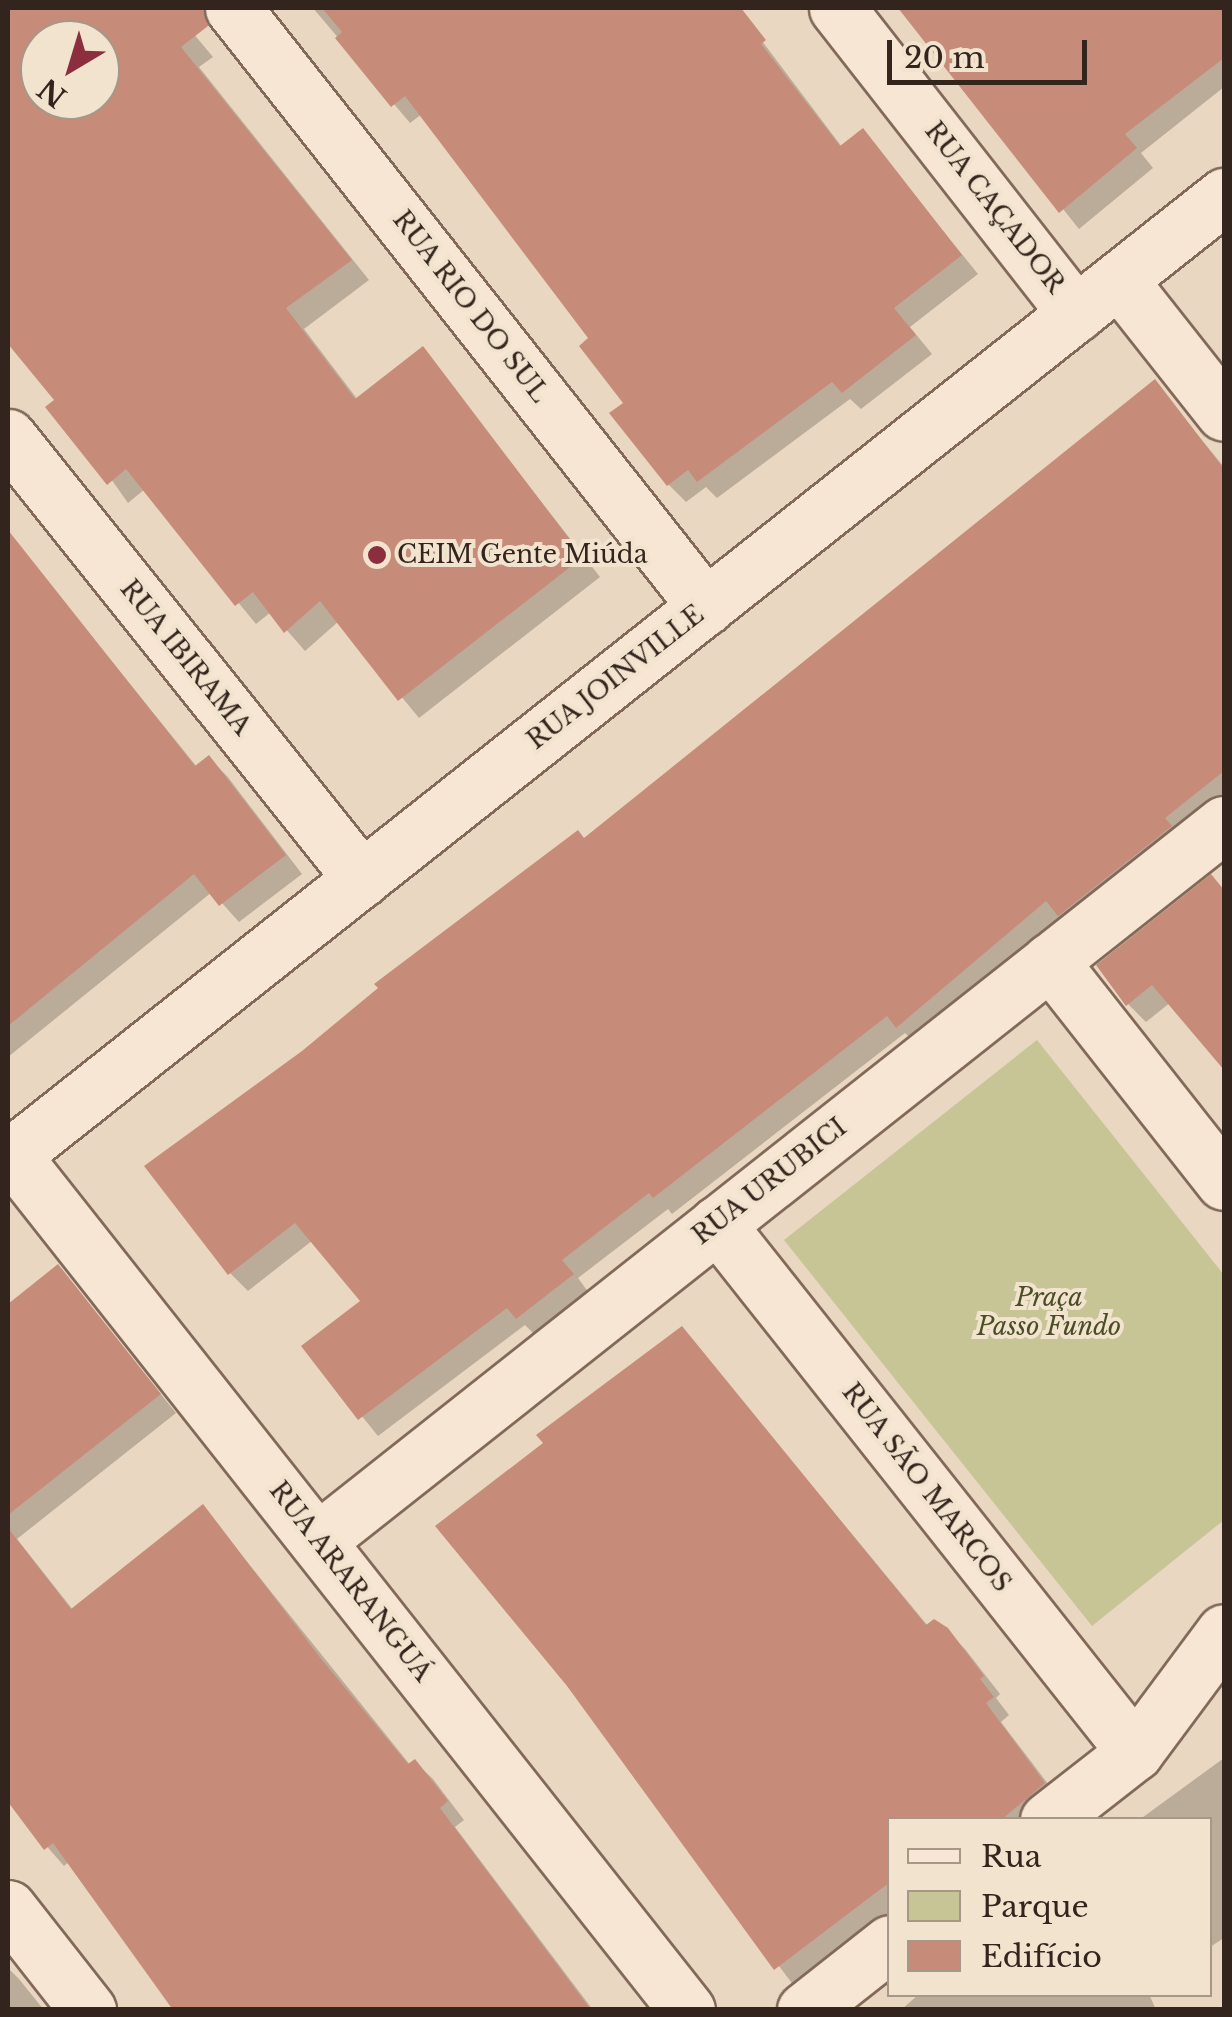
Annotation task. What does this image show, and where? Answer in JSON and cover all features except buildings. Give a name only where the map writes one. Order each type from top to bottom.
[{"type":"street","name":"RUA RIO DO SUL","points":[[233,8],[706,607]]},
{"type":"street","name":"RUA CAÇADOR","points":[[837,8],[1076,314]]},
{"type":"street","name":"RUA JOINVILLE","points":[[9,1154],[1224,196]]},
{"type":"street","points":[[1119,280],[1224,414]]},
{"type":"street","name":"RUA IBIRAMA","points":[[8,437],[362,878]]},
{"type":"street","name":"RUA URUBICI","points":[[317,1541],[1224,824]]},
{"type":"street","points":[[1050,961],[1224,1182]]},
{"type":"street","name":"RUA ARARANGUÁ","points":[[9,1154],[687,2010]]},
{"type":"street","name":"RUA SÃO MARCOS","points":[[716,1224],[1135,1752]]},
{"type":"street","points":[[1052,1817],[1135,1752],[1224,1632]]},
{"type":"street","points":[[8,1908],[88,2010]]},
{"type":"street","points":[[804,2010],[887,1945]]},
{"type":"green space","name":"Praça Passo Fundo","points":[[1037,1040],[1224,1275],[1224,1520],[1092,1626],[784,1240]]},
{"type":"place","name":"CEIM Gente Miúda","points":[[377,555]]}]
